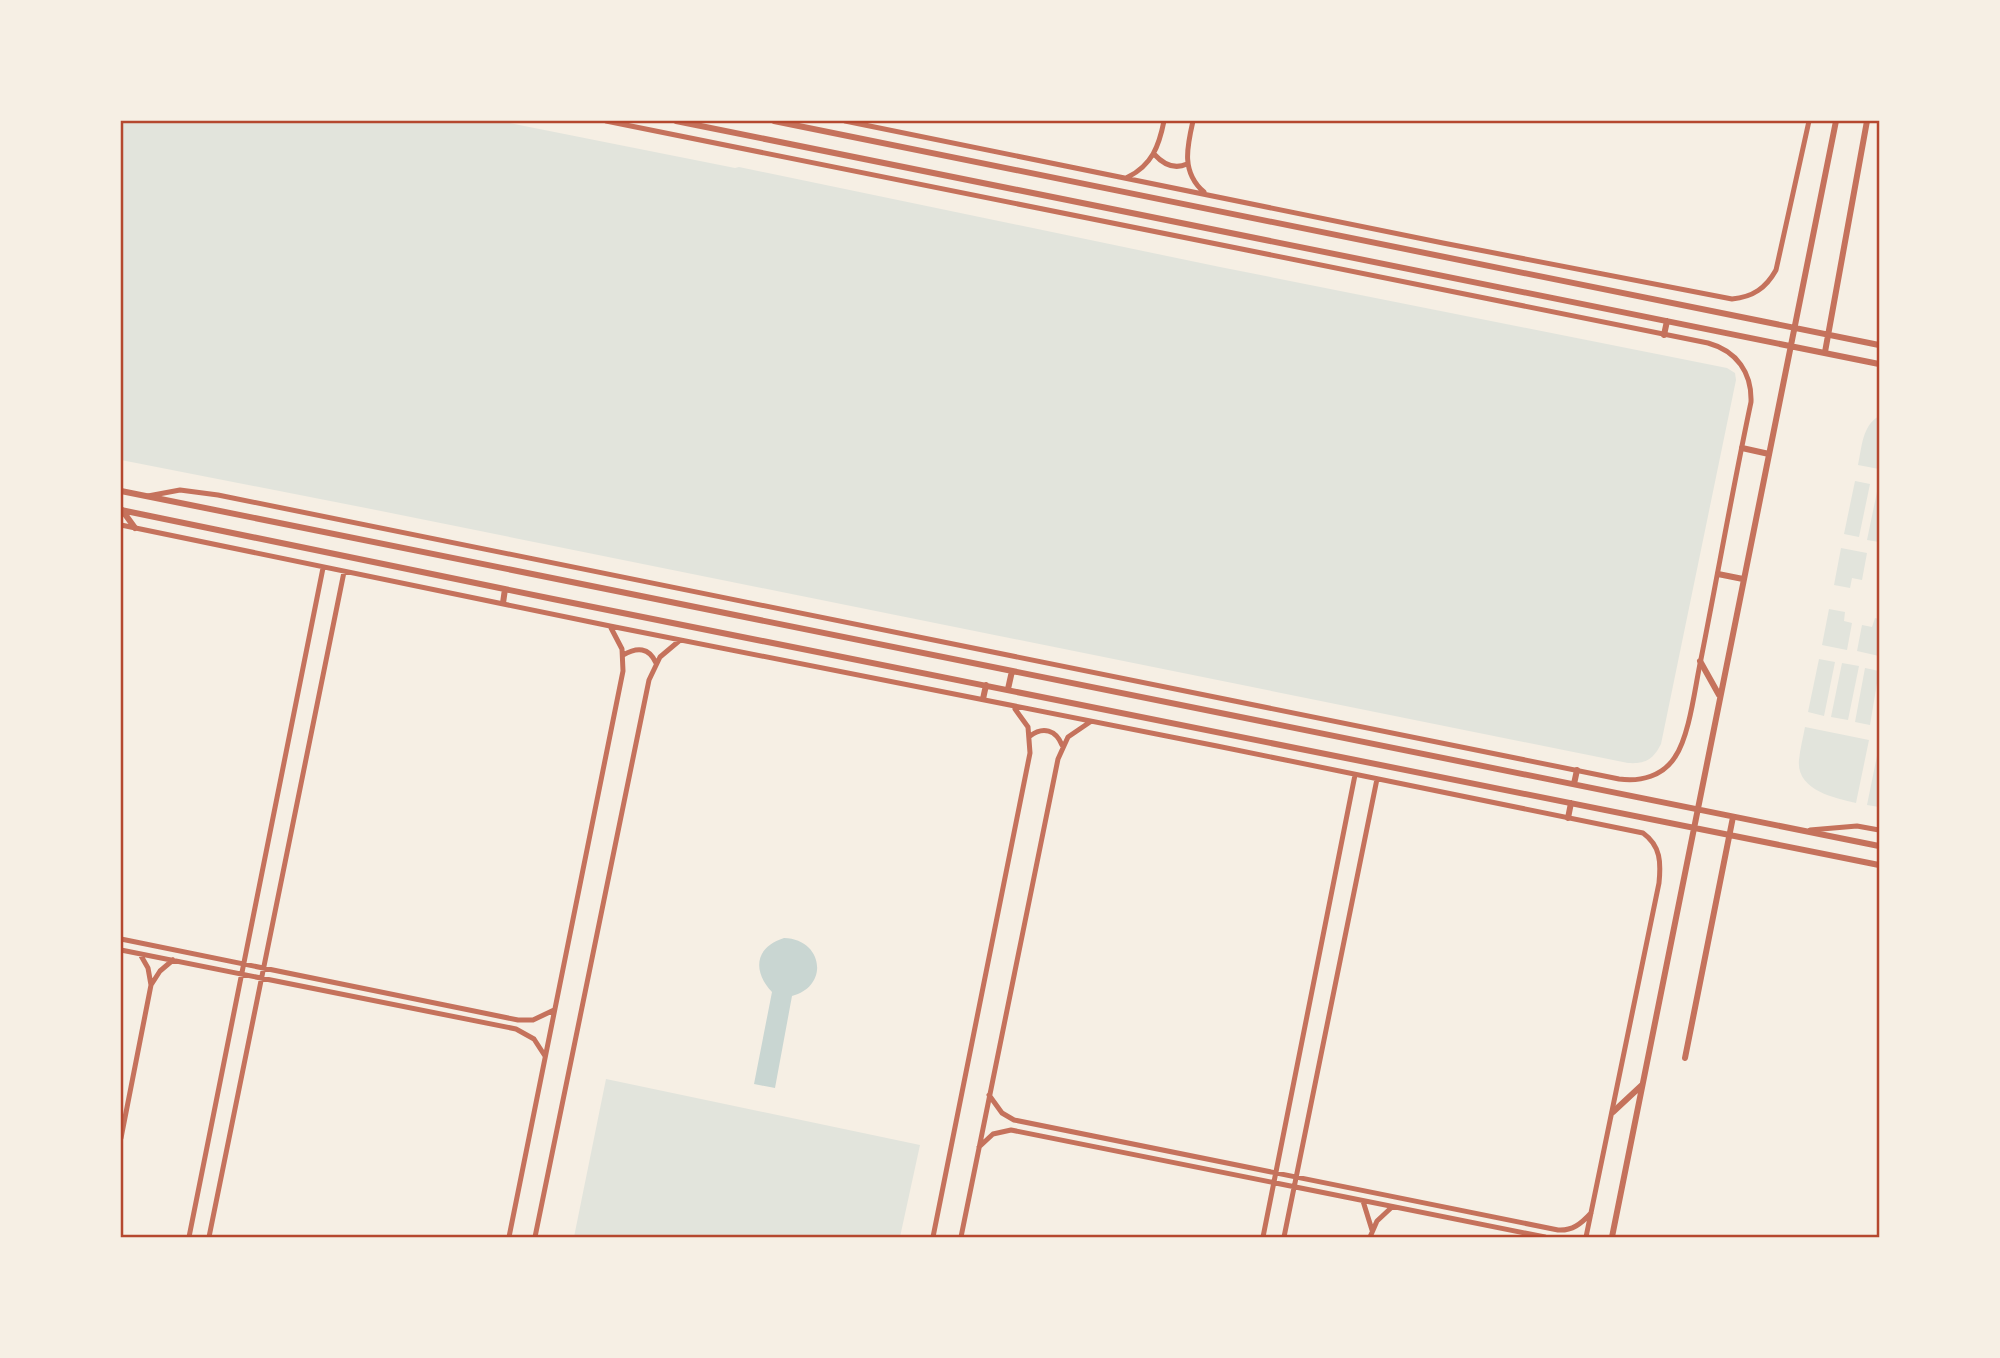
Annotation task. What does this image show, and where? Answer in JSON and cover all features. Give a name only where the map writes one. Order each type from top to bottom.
[{"type":"street","points":[[145,497],[180,490],[218,495],[1636,780],[1653,776],[1667,767],[1681,746],[1718,574],[1751,394],[1748,378],[1741,364],[1730,353],[1716,345],[606,121]]},
{"type":"street","points":[[676,121],[1879,364]]},
{"type":"street","points":[[774,121],[1879,345]]},
{"type":"street","points":[[845,121],[1732,299],[1743,298],[1763,288],[1776,270],[1809,121]]},
{"type":"street","points":[[1128,177],[1143,168],[1154,155],[1164,121]]},
{"type":"street","points":[[1193,121],[1187,164],[1192,178],[1207,193]]},
{"type":"street","points":[[1612,1237],[1836,121]]},
{"type":"street","points":[[1825,352],[1867,121]]},
{"type":"street","points":[[1154,155],[1166,165],[1174,167],[1187,164]]},
{"type":"street","points":[[1664,335],[1667,321]]},
{"type":"street","points":[[1742,449],[1769,454]]},
{"type":"street","points":[[121,491],[1879,846]]},
{"type":"street","points":[[121,510],[135,528]]},
{"type":"street","points":[[121,510],[1879,864]]},
{"type":"street","points":[[121,525],[1643,833],[1654,843],[1661,861],[1659,883],[1586,1237]]},
{"type":"street","points":[[188,1237],[324,568]]},
{"type":"street","points":[[209,1237],[344,572]]},
{"type":"street","points":[[1718,574],[1743,579]]},
{"type":"street","points":[[503,603],[505,589]]},
{"type":"street","points":[[509,1237],[623,671],[620,643],[610,626]]},
{"type":"street","points":[[536,1237],[647,688],[656,663],[665,651],[680,640]]},
{"type":"street","points":[[623,655],[633,649],[643,649],[651,654],[656,663]]},
{"type":"street","points":[[1700,661],[1719,695]]},
{"type":"street","points":[[1008,689],[1012,671]]},
{"type":"street","points":[[983,699],[986,685]]},
{"type":"street","points":[[933,1237],[1030,753],[1030,736],[1024,719],[1012,707]]},
{"type":"street","points":[[961,1237],[1062,745],[1074,731],[1090,722]]},
{"type":"street","points":[[1030,736],[1041,730],[1052,732],[1057,735],[1062,745]]},
{"type":"street","points":[[1574,784],[1577,770]]},
{"type":"street","points":[[1263,1237],[1355,775]]},
{"type":"street","points":[[1284,1237],[1377,779]]},
{"type":"street","points":[[1568,818],[1571,803]]},
{"type":"street","points":[[1685,1058],[1733,817]]},
{"type":"street","points":[[1801,831],[1857,826],[1879,830]]},
{"type":"street","points":[[121,939],[518,1020],[541,1018],[554,1010]]},
{"type":"street","points":[[121,950],[516,1029],[534,1039],[545,1056]]},
{"type":"street","points":[[121,1138],[151,985],[148,968],[139,953]]},
{"type":"street","points":[[151,985],[160,971],[173,960]]},
{"type":"street","points":[[1613,1112],[1643,1084]]},
{"type":"street","points":[[989,1095],[1002,1113],[1014,1120],[1558,1230],[1565,1231],[1579,1225],[1591,1213]]},
{"type":"street","points":[[979,1147],[993,1134],[1011,1130],[1545,1237]]},
{"type":"street","points":[[1363,1201],[1371,1234]]},
{"type":"street","points":[[1371,1234],[1383,1213],[1391,1207]]},
{"type":"shaded area","points":[[121,121],[499,121],[739,167],[1220,267],[1727,368],[1735,373],[1736,380],[1661,744],[1648,760],[1628,763],[121,460]]},
{"type":"shaded area","points":[[1879,416],[1879,469],[1858,465],[1866,431]]},
{"type":"shaded area","points":[[1855,481],[1870,484],[1859,537],[1844,534]]},
{"type":"shaded area","points":[[1879,487],[1879,542],[1867,540]]},
{"type":"shaded area","points":[[1841,548],[1867,553],[1862,580],[1852,578],[1850,588],[1834,585]]},
{"type":"shaded area","points":[[1829,609],[1845,612],[1844,621],[1852,623],[1847,650],[1822,645]]},
{"type":"shaded area","points":[[1875,618],[1879,619],[1879,656],[1857,651],[1862,625],[1872,627]]},
{"type":"shaded area","points":[[1819,659],[1835,662],[1824,716],[1808,712]]},
{"type":"shaded area","points":[[1842,663],[1859,666],[1848,720],[1831,717]]},
{"type":"shaded area","points":[[1865,668],[1879,671],[1870,725],[1855,722]]},
{"type":"shaded area","points":[[1805,727],[1869,740],[1856,803],[1818,791],[1804,779],[1799,760]]},
{"type":"shaded area","points":[[1879,746],[1879,807],[1867,805]]},
{"type":"shaded area","points":[[784,938],[797,940],[807,946],[814,954],[817,964],[812,983],[804,991],[792,996],[775,1088],[754,1084],[772,992],[759,968],[762,954],[767,947]]},
{"type":"shaded area","points":[[606,1079],[920,1145],[900,1237],[574,1237]]}]
